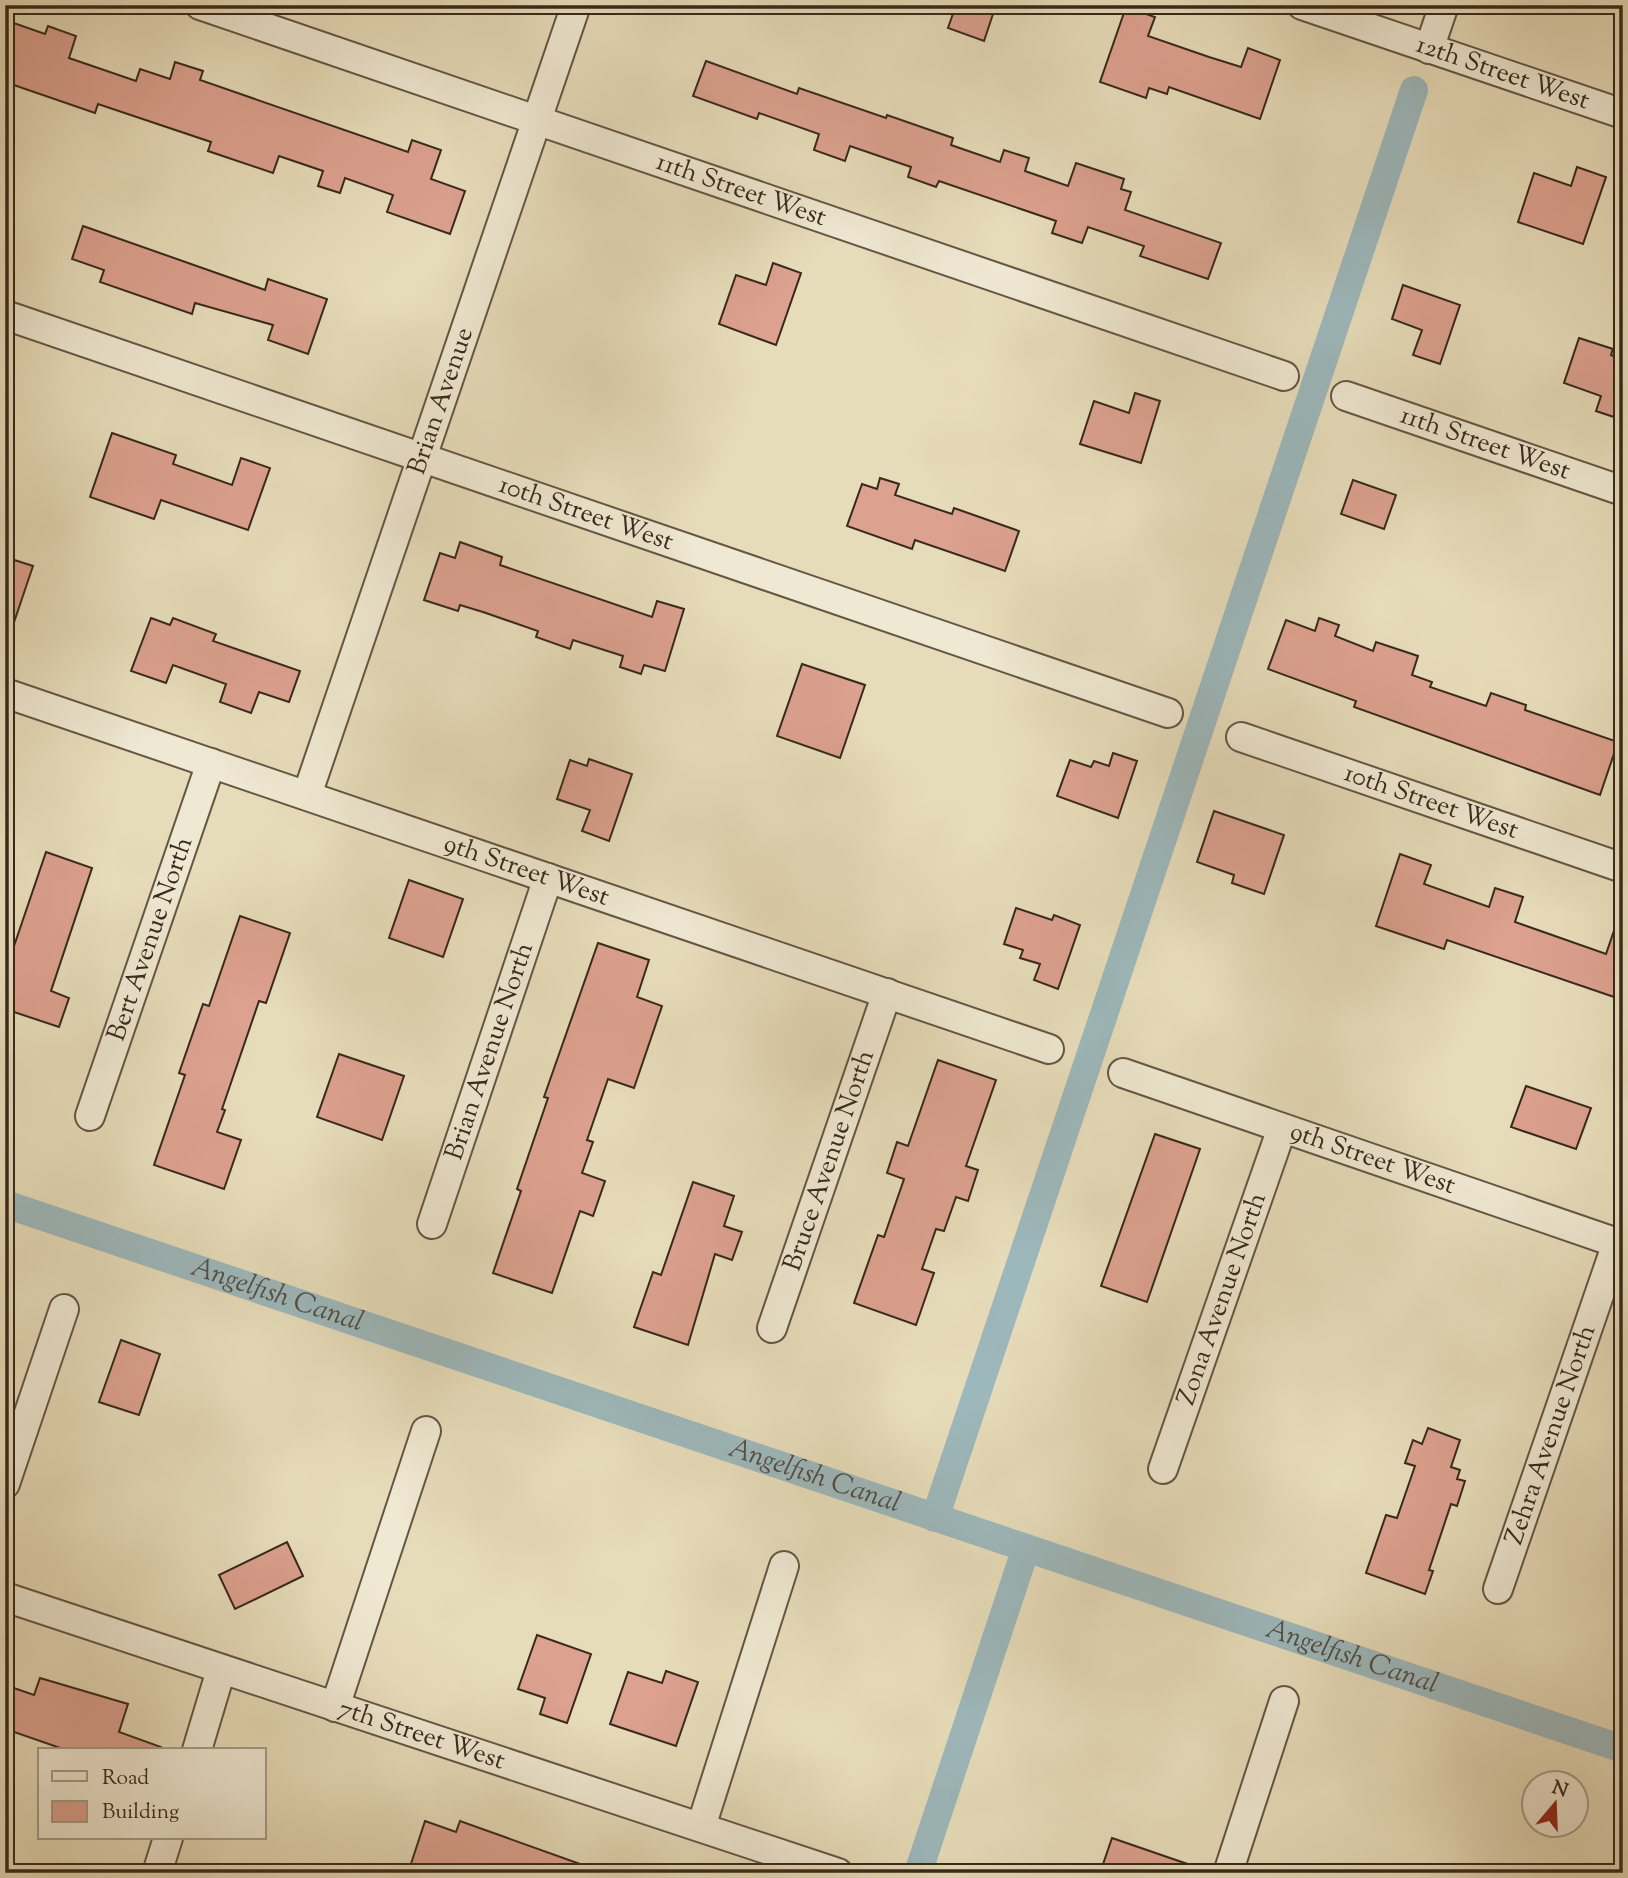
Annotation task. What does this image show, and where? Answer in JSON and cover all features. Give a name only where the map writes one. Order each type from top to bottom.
[{"type":"street","name":"11th Street West","points":[[200,5],[1284,376]]},
{"type":"street","name":"Brian Avenue","points":[[307,795],[576,5]]},
{"type":"street","name":"12th Street West","points":[[1302,5],[1623,114]]},
{"type":"street","points":[[1429,49],[1444,5]]},
{"type":"street","name":"10th Street West","points":[[5,315],[1168,713]]},
{"type":"street","name":"11th Street West","points":[[1346,396],[1623,491]]},
{"type":"street","name":"9th Street West","points":[[5,693],[1049,1049]]},
{"type":"street","name":"10th Street West","points":[[1241,737],[1623,868]]},
{"type":"street","name":"Bert Avenue North","points":[[90,1116],[211,763]]},
{"type":"street","name":"Brian Avenue North","points":[[432,1224],[548,878]]},
{"type":"street","name":"Bruce Avenue North","points":[[772,1328],[887,993]]},
{"type":"street","name":"9th Street West","points":[[1123,1073],[1620,1244]]},
{"type":"street","name":"Zona Avenue North","points":[[1163,1469],[1282,1128]]},
{"type":"street","name":"Zehra Avenue North","points":[[1498,1589],[1620,1244]]},
{"type":"street","points":[[5,1484],[64,1309]]},
{"type":"street","points":[[335,1707],[426,1431]]},
{"type":"street","points":[[701,1827],[784,1566]]},
{"type":"street","name":"7th Street West","points":[[5,1597],[838,1873]]},
{"type":"street","points":[[198,1748],[221,1670]]},
{"type":"street","points":[[1228,1873],[1284,1701]]},
{"type":"street","points":[[156,1873],[167,1840]]},
{"type":"building","points":[[956,5],[996,5],[984,41],[948,28]]},
{"type":"building","points":[[1126,7],[1155,17],[1148,36],[1209,57],[1241,67],[1248,48],[1280,60],[1260,119],[1169,87],[1167,94],[1149,88],[1146,98],[1100,82]]},
{"type":"building","points":[[5,20],[45,34],[48,26],[76,36],[69,58],[136,81],[140,69],[170,79],[175,62],[203,71],[200,80],[408,152],[412,140],[441,150],[431,179],[465,191],[450,234],[387,212],[393,195],[345,178],[340,193],[318,186],[323,171],[279,156],[273,173],[208,151],[211,142],[98,104],[95,113],[5,82]]},
{"type":"building","points":[[706,61],[797,94],[799,88],[886,118],[887,115],[953,138],[951,145],[1000,162],[1004,150],[1029,158],[1025,171],[1068,186],[1076,163],[1124,179],[1121,189],[1131,192],[1125,210],[1221,243],[1208,279],[1140,256],[1144,246],[1088,227],[1082,243],[1052,233],[1056,221],[939,181],[936,187],[908,177],[911,167],[850,146],[845,161],[814,150],[819,134],[759,113],[757,119],[693,96]]},
{"type":"building","points":[[1577,167],[1606,177],[1583,244],[1518,222],[1534,173],[1571,186]]},
{"type":"building","points":[[83,226],[265,290],[268,279],[327,299],[308,354],[268,340],[273,325],[195,303],[192,314],[100,282],[104,270],[72,259]]},
{"type":"building","points":[[773,263],[801,273],[776,345],[719,324],[736,275],[766,285]]},
{"type":"building","points":[[1403,285],[1460,305],[1440,364],[1413,355],[1422,330],[1392,319]]},
{"type":"building","points":[[1579,338],[1613,349],[1611,355],[1615,357],[1619,343],[1623,344],[1623,420],[1596,411],[1601,396],[1564,383]]},
{"type":"building","points":[[1135,393],[1160,401],[1141,463],[1080,444],[1094,401],[1129,413]]},
{"type":"building","points":[[112,433],[176,455],[173,464],[232,485],[241,458],[270,468],[248,530],[161,500],[154,519],[90,497]]},
{"type":"building","points":[[880,478],[899,484],[895,495],[952,514],[954,508],[1019,531],[1005,571],[915,540],[912,549],[847,526],[862,484],[877,489]]},
{"type":"building","points":[[1353,480],[1396,495],[1384,529],[1341,514]]},
{"type":"building","points":[[460,542],[502,557],[500,565],[652,617],[657,601],[684,609],[665,671],[644,665],[641,674],[620,667],[623,656],[573,640],[570,649],[536,637],[538,631],[483,612],[460,605],[458,611],[424,600],[440,553],[455,558]]},
{"type":"building","points":[[5,557],[33,566],[9,637],[5,636]]},
{"type":"building","points":[[151,618],[170,625],[173,618],[216,634],[213,641],[300,671],[289,702],[259,692],[251,713],[220,702],[226,684],[173,665],[166,683],[131,671]]},
{"type":"building","points":[[1319,618],[1339,625],[1335,636],[1373,651],[1376,642],[1418,656],[1412,675],[1432,682],[1430,687],[1486,706],[1491,693],[1526,705],[1525,710],[1618,742],[1600,795],[1354,707],[1356,701],[1268,669],[1286,620],[1315,631]]},
{"type":"building","points":[[802,664],[865,685],[840,758],[777,736]]},
{"type":"building","points":[[1113,753],[1137,761],[1118,818],[1057,796],[1070,760],[1091,767],[1094,761],[1109,766]]},
{"type":"building","points":[[589,759],[632,774],[609,841],[582,831],[590,810],[557,799],[570,760],[587,766]]},
{"type":"building","points":[[1214,811],[1284,835],[1264,894],[1232,883],[1234,875],[1197,862]]},
{"type":"building","points":[[46,852],[92,868],[51,991],[69,998],[59,1027],[5,1009],[5,961],[11,945],[14,946]]},
{"type":"building","points":[[1400,854],[1431,865],[1424,884],[1489,907],[1495,888],[1523,897],[1515,922],[1606,954],[1619,916],[1623,917],[1623,1000],[1447,940],[1444,949],[1376,926]]},
{"type":"building","points":[[409,880],[463,899],[443,957],[389,938]]},
{"type":"building","points":[[1016,908],[1052,920],[1054,915],[1080,925],[1058,989],[1034,980],[1040,964],[1020,958],[1023,950],[1004,944]]},
{"type":"building","points":[[240,916],[290,933],[266,1003],[259,1001],[222,1109],[225,1110],[217,1132],[241,1140],[224,1189],[154,1165],[185,1075],[179,1073],[203,1004],[209,1006]]},
{"type":"building","points":[[598,943],[649,960],[637,997],[662,1006],[634,1088],[608,1079],[587,1140],[593,1142],[582,1173],[605,1181],[593,1216],[580,1211],[552,1293],[493,1273],[521,1191],[517,1189],[548,1098],[544,1097]]},
{"type":"building","points":[[339,1054],[404,1076],[382,1140],[317,1117]]},
{"type":"building","points":[[938,1060],[996,1080],[966,1166],[978,1170],[968,1201],[956,1197],[944,1231],[936,1229],[922,1269],[934,1273],[916,1325],[854,1303],[878,1235],[884,1237],[904,1179],[887,1173],[897,1142],[908,1146]]},
{"type":"building","points":[[1526,1086],[1591,1108],[1576,1149],[1511,1127]]},
{"type":"building","points":[[1155,1134],[1200,1149],[1147,1302],[1101,1286]]},
{"type":"building","points":[[693,1182],[734,1196],[724,1226],[742,1232],[732,1260],[715,1254],[688,1345],[634,1327],[653,1272],[661,1275]]},
{"type":"building","points":[[121,1340],[160,1354],[139,1415],[99,1402]]},
{"type":"building","points":[[1428,1428],[1460,1440],[1451,1467],[1460,1470],[1457,1479],[1465,1481],[1457,1506],[1451,1504],[1429,1570],[1433,1571],[1425,1594],[1366,1573],[1386,1515],[1397,1518],[1415,1466],[1405,1463],[1413,1440],[1422,1444]]},
{"type":"building","points":[[287,1542],[303,1576],[235,1609],[219,1575]]},
{"type":"building","points":[[537,1635],[591,1654],[567,1723],[540,1714],[545,1698],[518,1689]]},
{"type":"building","points":[[666,1671],[698,1682],[676,1746],[610,1724],[628,1672],[662,1683]]},
{"type":"building","points":[[40,1678],[128,1704],[119,1732],[161,1748],[60,1748],[11,1731],[13,1726],[5,1724],[5,1685],[34,1695]]},
{"type":"building","points":[[425,1821],[456,1832],[460,1821],[594,1869],[593,1873],[408,1873]]},
{"type":"building","points":[[1112,1838],[1202,1869],[1201,1873],[1100,1873]]},
{"type":"waterway","points":[[935,1518],[1414,90]]},
{"type":"waterway","name":"Angelfish Canal","points":[[5,1204],[1623,1749]]},
{"type":"waterway","points":[[918,1873],[1026,1548]]}]
